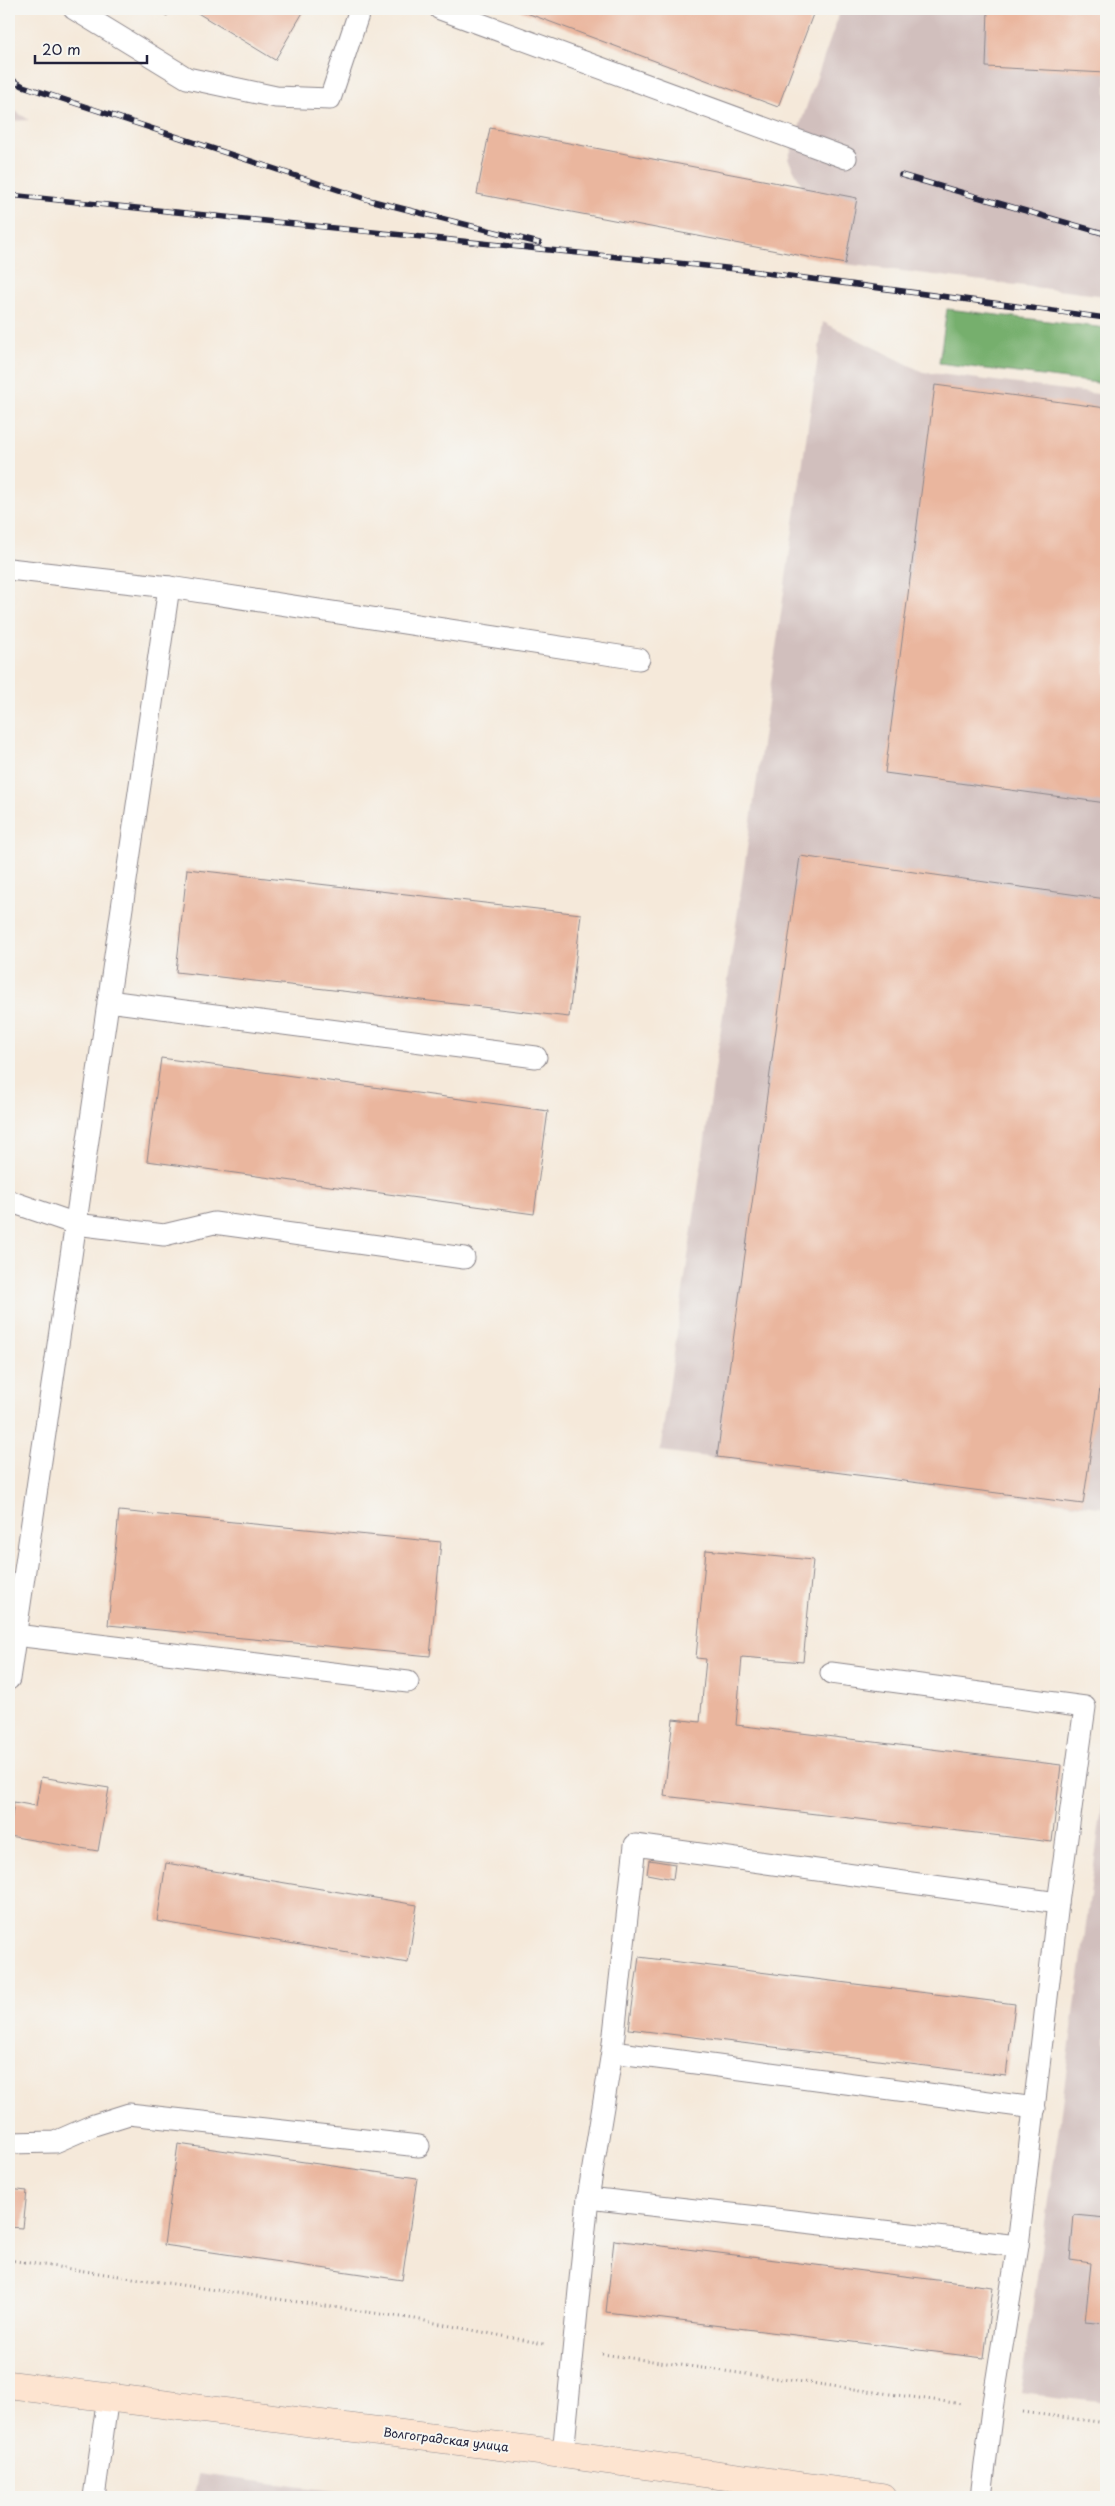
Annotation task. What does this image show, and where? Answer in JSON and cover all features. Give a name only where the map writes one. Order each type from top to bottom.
[{"type":"main road","name":"Волгоградская улица","points":[[9,2385],[563,2454],[882,2497]]},
{"type":"lane","points":[[74,9],[187,78],[276,97],[330,99],[360,9]]},
{"type":"lane","points":[[440,9],[846,158]]},
{"type":"lane","points":[[9,569],[169,587],[639,658]]},
{"type":"lane","points":[[9,1679],[169,587]]},
{"type":"lane","points":[[108,1001],[536,1057]]},
{"type":"lane","points":[[9,1201],[76,1224],[164,1235],[214,1223],[464,1258]]},
{"type":"lane","points":[[15,1634],[408,1682]]},
{"type":"lane","points":[[831,1673],[1086,1707],[1058,1903],[1018,2246],[992,2408],[981,2497]]},
{"type":"lane","points":[[563,2454],[588,2198],[612,2052],[635,1846],[1058,1903]]},
{"type":"lane","points":[[612,2052],[1035,2108]]},
{"type":"lane","points":[[9,2143],[55,2142],[94,2124],[129,2114],[419,2146]]},
{"type":"lane","points":[[588,2198],[1018,2246]]},
{"type":"lane","points":[[94,2497],[108,2396]]},
{"type":"shaded area","points":[[841,9],[1106,9],[1106,296],[845,264],[788,159]]},
{"type":"shaded area","points":[[9,107],[29,120],[9,121]]},
{"type":"shaded area","points":[[823,322],[923,372],[1106,395],[1106,1508],[660,1451]]},
{"type":"shaded area","points":[[1106,1776],[1106,2403],[1020,2393],[1059,2126]]},
{"type":"shaded area","points":[[198,2474],[380,2497],[194,2497]]},
{"type":"green space","points":[[947,309],[1106,328],[1106,384],[939,363]]},
{"type":"building","points":[[155,9],[172,9],[167,16]]},
{"type":"building","points":[[199,9],[305,9],[275,60],[196,12]]},
{"type":"building","points":[[516,9],[815,9],[778,107]]},
{"type":"building","points":[[988,9],[1106,9],[1106,73],[986,67]]},
{"type":"building","points":[[490,128],[857,198],[845,264],[477,194]]},
{"type":"building","points":[[935,385],[1106,408],[1106,803],[885,773]]},
{"type":"building","points":[[800,856],[1106,899],[1106,1347],[1083,1504],[717,1457]]},
{"type":"building","points":[[187,869],[581,914],[569,1017],[176,972]]},
{"type":"building","points":[[161,1058],[548,1111],[534,1214],[147,1161]]},
{"type":"building","points":[[119,1511],[441,1542],[430,1656],[108,1625]]},
{"type":"building","points":[[706,1550],[813,1560],[803,1662],[742,1657],[736,1725],[1061,1765],[1052,1842],[664,1796],[673,1719],[700,1722],[706,1659],[696,1658]]},
{"type":"building","points":[[41,1777],[109,1788],[98,1851],[9,1836],[14,1802],[36,1806]]},
{"type":"building","points":[[649,1860],[675,1864],[673,1879],[647,1874]]},
{"type":"building","points":[[166,1863],[417,1905],[408,1963],[157,1921]]},
{"type":"building","points":[[639,1957],[1015,2004],[1006,2076],[629,2029]]},
{"type":"building","points":[[178,2144],[417,2178],[402,2280],[164,2245]]},
{"type":"building","points":[[9,2189],[27,2191],[23,2228],[9,2227]]},
{"type":"building","points":[[1074,2215],[1106,2218],[1106,2324],[1085,2322],[1091,2263],[1070,2260]]},
{"type":"building","points":[[614,2240],[993,2287],[984,2358],[606,2312]]},
{"type":"railway","points":[[9,78],[23,86],[369,200],[539,243]]},
{"type":"railway","points":[[901,175],[1106,234]]},
{"type":"railway","points":[[9,195],[736,269],[1106,318]]}]
